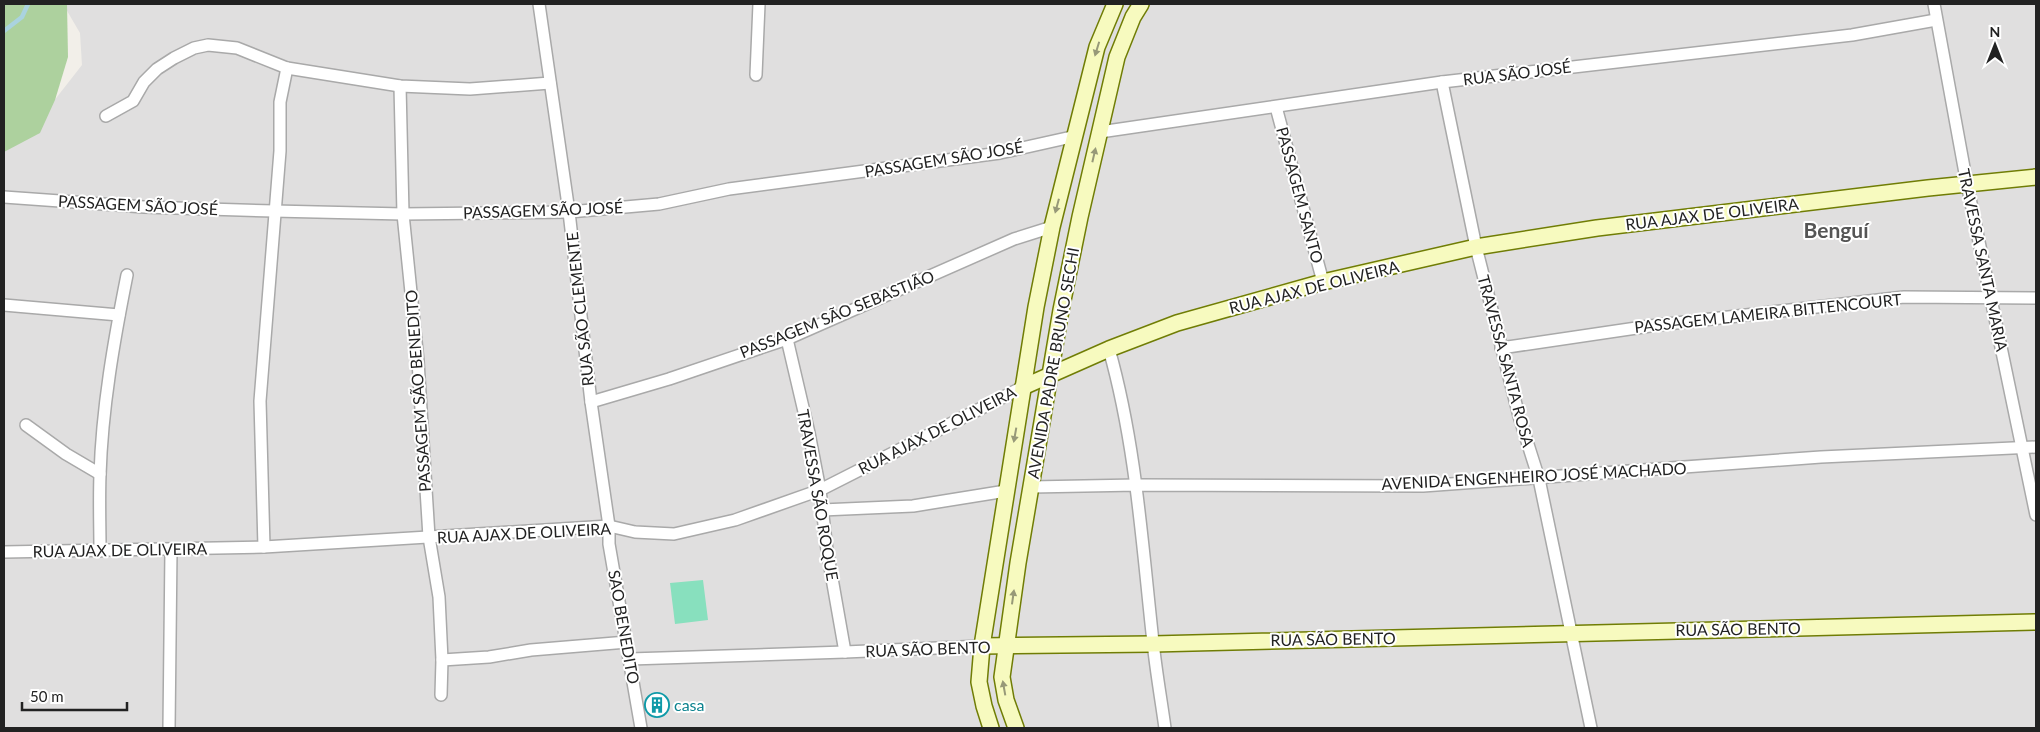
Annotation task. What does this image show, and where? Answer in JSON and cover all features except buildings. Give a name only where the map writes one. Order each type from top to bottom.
[{"type":"street","name":"RUA SÃO CLEMENTE","points":[[539,4],[570,212],[591,402],[609,526]]},
{"type":"street","points":[[756,74],[759,4]]},
{"type":"street","name":"AVENIDA PADRE BRUNO SECHI","points":[[991,728],[979,682],[982,646],[1006,491],[1052,227],[1097,47],[1115,4]]},
{"type":"street","name":"AVENIDA PADRE BRUNO SECHI","points":[[1016,728],[1006,700],[1002,677],[1050,375],[1080,217],[1117,57],[1133,17],[1141,4]]},
{"type":"street","name":"TRAVESSA SANTA MARIA","points":[[1934,4],[1966,184],[2036,515]]},
{"type":"street","name":"RUA SÃO JOSÉ","points":[[1100,132],[1442,82],[1852,35],[1936,20]]},
{"type":"street","points":[[106,116],[133,101],[144,82],[157,69],[194,48],[208,45],[237,48],[287,68],[400,86],[470,89],[550,83]]},
{"type":"street","points":[[264,547],[260,400],[280,151],[280,102],[287,68]]},
{"type":"street","name":"TRAVESSA SANTA ROSA","points":[[1442,82],[1476,247],[1501,348],[1539,479],[1591,728]]},
{"type":"street","name":"PASSAGEM SÃO BENEDITO","points":[[400,86],[404,214],[418,361],[429,537],[439,596],[442,660],[441,695]]},
{"type":"street","name":"PASSAGEM SANTO","points":[[1276,107],[1323,282]]},
{"type":"street","name":"PASSAGEM SÃO JOSÉ","points":[[4,198],[144,207],[274,211],[404,214],[570,212],[659,204],[729,189],[1000,153],[1076,136]]},
{"type":"street","name":"RUA AJAX DE OLIVEIRA","points":[[4,552],[264,547],[609,526],[636,532],[674,534],[735,520],[820,490],[1024,387],[1109,349],[1177,323],[1323,282],[1476,247],[1597,228],[2036,177]]},
{"type":"street","name":"PASSAGEM SÃO SEBASTIÃO","points":[[591,402],[669,379],[787,339],[1014,239],[1052,227]]},
{"type":"street","points":[[100,551],[100,474],[106,405],[119,315],[127,275]]},
{"type":"street","name":"PASSAGEM LAMEIRA BITTENCOURT","points":[[1501,348],[1650,326],[1904,297],[2036,298]]},
{"type":"street","points":[[4,305],[119,315]]},
{"type":"street","name":"TRAVESSA SÃO ROQUE","points":[[787,339],[820,490],[845,652]]},
{"type":"street","points":[[1109,349],[1118,382],[1137,485],[1153,644],[1164,728]]},
{"type":"street","points":[[26,426],[66,454],[100,474]]},
{"type":"street","name":"AVENIDA ENGENHEIRO JOSÉ MACHADO","points":[[1031,487],[1137,485],[1423,486],[1811,458],[2036,447]]},
{"type":"street","points":[[822,510],[913,506],[1006,491]]},
{"type":"street","name":"SAO BENEDITO","points":[[609,526],[609,544],[641,728]]},
{"type":"street","points":[[169,728],[171,550]]},
{"type":"street","name":"RUA SÃO BENTO","points":[[630,659],[982,646],[1153,644],[2036,622]]},
{"type":"street","points":[[442,660],[489,657],[532,650],[627,642]]},
{"type":"shaded area","points":[[63,4],[2036,4],[2036,728],[4,728],[4,138],[28,134],[82,65],[80,33]]},
{"type":"green space","points":[[4,4],[67,4],[68,57],[55,100],[40,133],[4,152]]},
{"type":"green space","points":[[703,580],[708,620],[675,624],[670,583]]},
{"type":"waterway","points":[[4,31],[22,17],[28,4]]},
{"type":"place","name":"casa","points":[[657,705]]},
{"type":"district","name":"Benguí","points":[[1836,231]]}]
